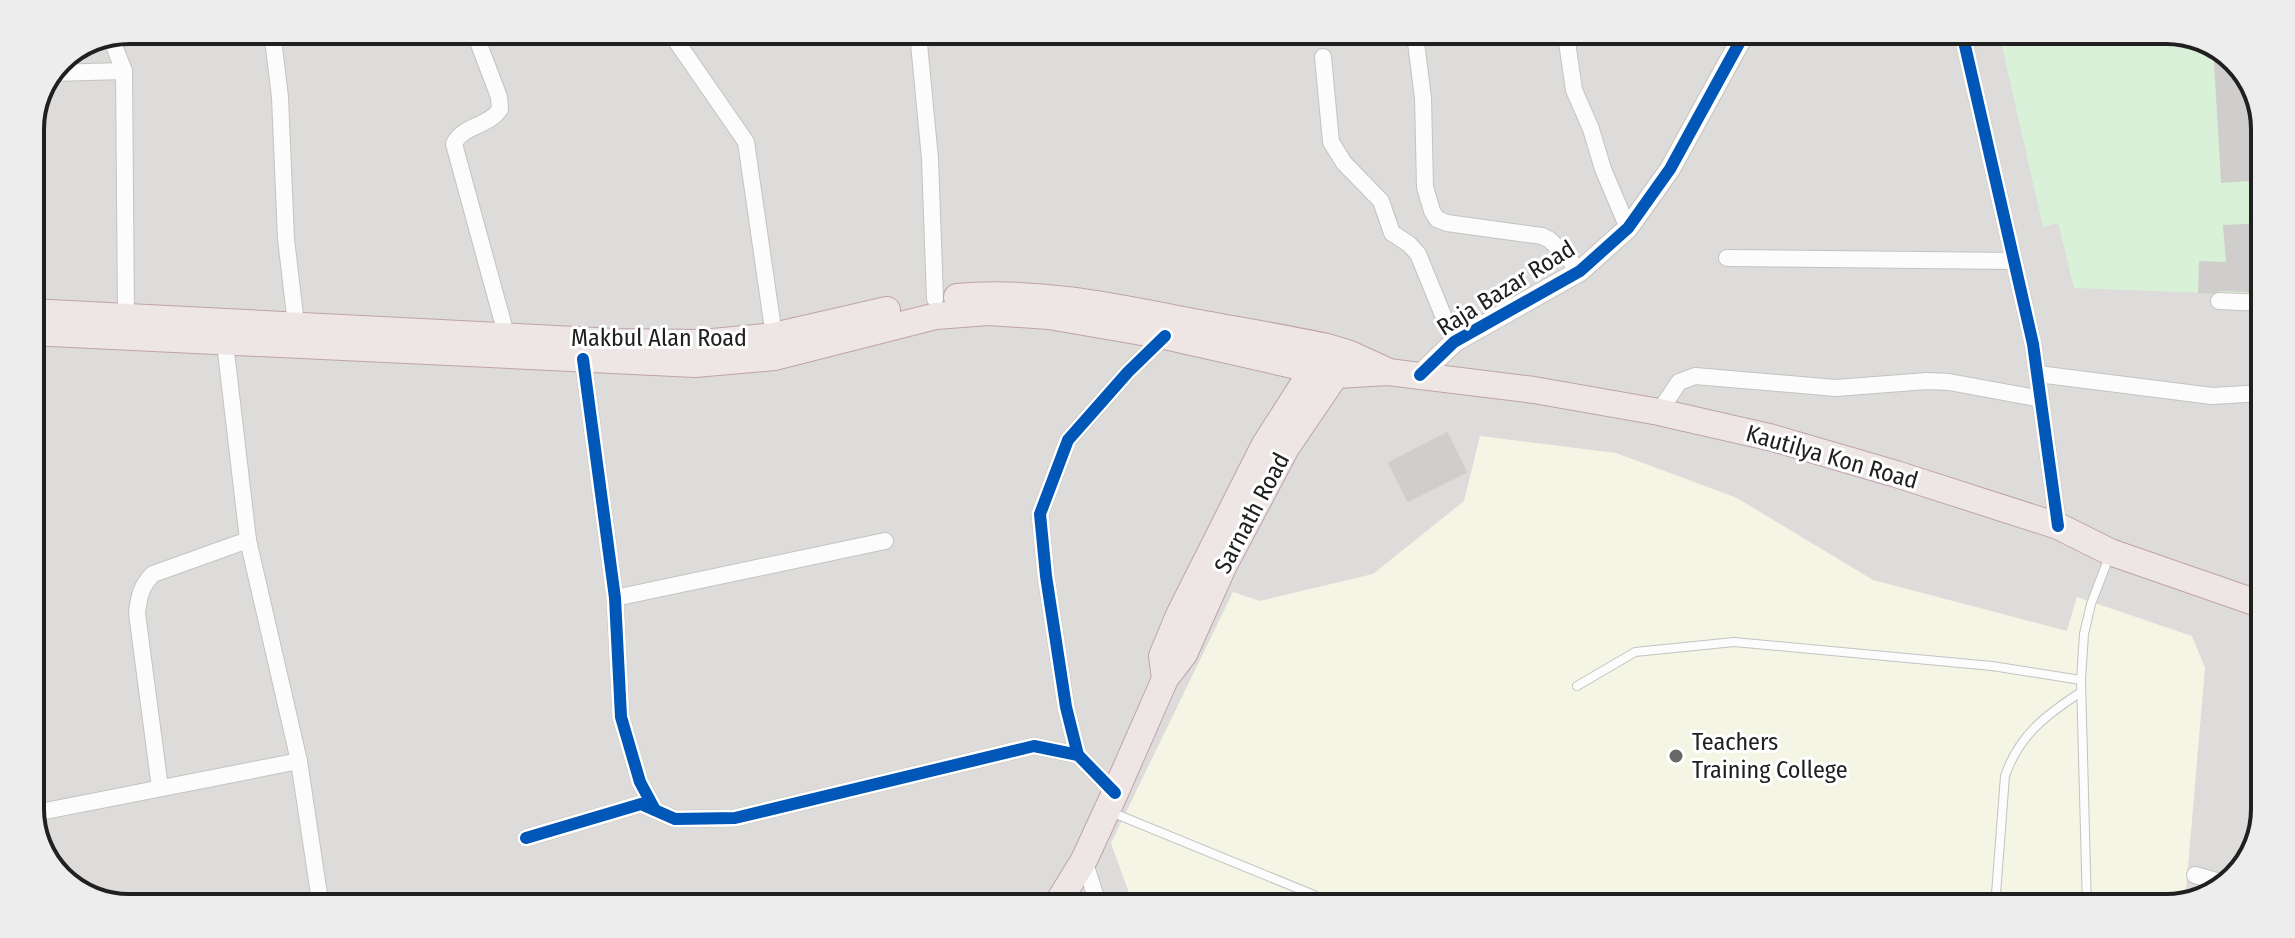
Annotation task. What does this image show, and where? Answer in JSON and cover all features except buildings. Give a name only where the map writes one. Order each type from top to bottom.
[{"type":"highway","name":"Makbul Alan Road","points":[[44,312],[615,342],[702,343],[774,336],[935,299],[994,294],[1048,296],[1332,361]]},
{"type":"highway","name":"Makbul Alan Road","points":[[44,333],[695,364],[775,357],[936,316],[988,312],[1049,316],[1332,361]]},
{"type":"highway","name":"Kautilya Kon Road","points":[[1332,361],[1388,372],[1534,390],[1659,412],[1773,438],[2058,526],[2110,552],[2251,601]]},
{"type":"highway","name":"Sarnath Road","points":[[1063,894],[1084,860],[1165,679],[1184,654],[1223,567],[1332,361]]},
{"type":"street","points":[[274,44],[280,97],[286,239],[296,324]]},
{"type":"street","points":[[479,44],[499,97],[500,109],[494,117],[458,136],[454,144],[506,334]]},
{"type":"street","points":[[678,44],[746,142],[774,336]]},
{"type":"street","points":[[919,44],[930,159],[935,299]]},
{"type":"street","points":[[1416,44],[1423,98],[1425,187],[1437,219],[1457,225],[1542,236],[1550,240],[1580,271]]},
{"type":"street","points":[[1567,44],[1574,90],[1628,228]]},
{"type":"street","name":"Raja Bazar Road","points":[[1420,375],[1454,342],[1580,271],[1628,228],[1670,169],[1739,44]]},
{"type":"street","points":[[1965,44],[2033,344],[2058,526]]},
{"type":"street","points":[[114,46],[124,71],[126,315]]},
{"type":"street","points":[[1323,57],[1329,128],[1335,150],[1381,201],[1392,233],[1418,254],[1454,342]]},
{"type":"street","points":[[66,73],[124,71]]},
{"type":"street","points":[[1727,258],[2014,261]]},
{"type":"street","points":[[2219,301],[2251,302]]},
{"type":"street","points":[[1111,802],[1078,755],[1066,707],[1040,514],[1068,440],[1128,372],[1165,336]]},
{"type":"street","points":[[225,343],[248,540],[299,761],[319,894]]},
{"type":"street","points":[[583,359],[615,598],[621,717],[640,782],[655,810]]},
{"type":"street","points":[[2038,374],[2212,396],[2251,394]]},
{"type":"street","points":[[1659,412],[1679,382],[1695,376],[1836,388],[1949,382],[2041,399]]},
{"type":"street","points":[[160,788],[137,613],[139,595],[144,583],[153,574],[248,540]]},
{"type":"street","points":[[615,598],[885,541]]},
{"type":"street","points":[[526,838],[641,804],[675,819],[735,818],[1034,746],[1078,755]]},
{"type":"street","points":[[44,811],[299,761]]},
{"type":"street","points":[[1084,860],[1095,894]]},
{"type":"street","points":[[2195,875],[2213,880]]},
{"type":"lane","points":[[2087,894],[2081,692],[2084,634],[2110,552]]},
{"type":"lane","points":[[1577,686],[1635,652],[1734,642],[1992,666],[2081,680]]},
{"type":"lane","points":[[1996,894],[2005,776],[2012,755],[2045,716],[2081,692]]},
{"type":"lane","points":[[1111,802],[1312,894]]},
{"type":"shaded area","points":[[129,44],[2166,44],[2204,53],[2228,71],[2242,91],[2251,123],[2251,809],[2246,836],[2233,861],[2213,880],[2188,891],[2166,894],[129,894],[112,892],[82,880],[62,861],[50,842],[44,815],[44,129],[50,96],[58,82],[82,58],[96,50]]},
{"type":"shaded area","name":"Teachers Training College","points":[[1480,436],[1616,453],[1737,498],[1873,580],[2067,631],[2077,597],[2192,636],[2205,668],[2186,891],[2166,894],[1129,894],[1111,843],[1233,592],[1260,601],[1373,574],[1464,501]]},
{"type":"green space","points":[[2002,44],[2183,46],[2213,58],[2233,77],[2242,91],[2251,123],[2251,295],[2074,288],[2058,223],[2043,227]]},
{"type":"cycle path","points":[[1420,375],[1454,342],[1580,271],[1628,228],[1670,169],[1739,44]]},
{"type":"cycle path","points":[[1965,44],[2033,344],[2058,526]]},
{"type":"cycle path","points":[[1078,755],[1066,707],[1040,514],[1068,440],[1128,372],[1165,336]]},
{"type":"cycle path","points":[[583,359],[615,598],[621,717],[640,782],[655,810]]},
{"type":"cycle path","points":[[526,838],[641,804],[675,819],[735,818],[1034,746],[1078,755],[1115,793]]},
{"type":"place","name":"Teachers Training College","points":[[1676,756]]}]
